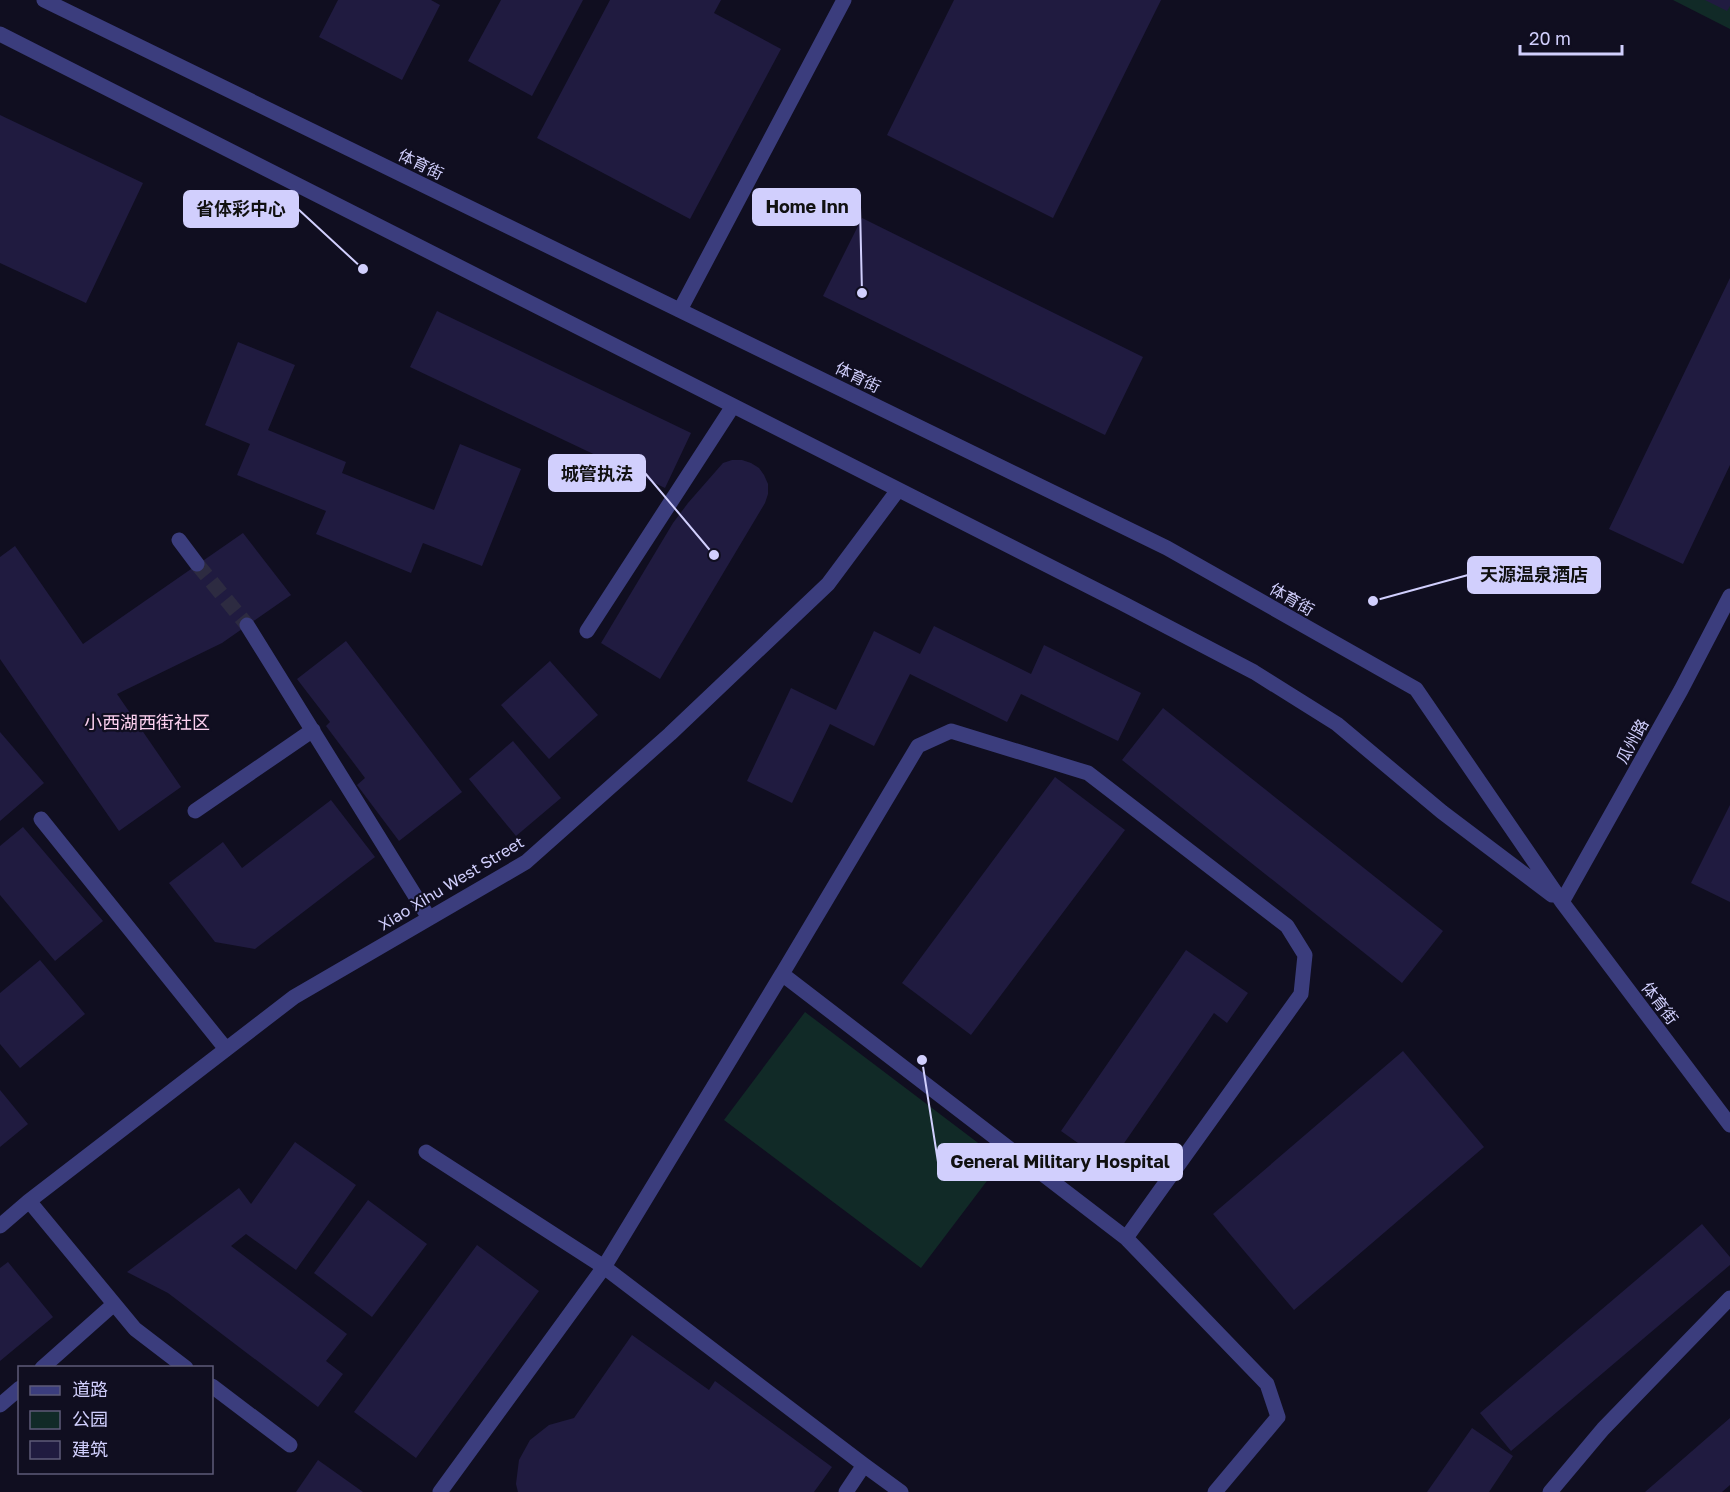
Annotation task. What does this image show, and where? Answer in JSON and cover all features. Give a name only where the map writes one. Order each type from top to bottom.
[{"type":"street","name":"体育街","points":[[44,0],[1167,548],[1416,689],[1562,902],[1730,1125]]},
{"type":"street","points":[[680,310],[844,0]]},
{"type":"street","name":"体育街","points":[[0,34],[1254,672],[1337,724],[1442,812],[1562,902]]},
{"type":"street","points":[[587,631],[733,406]]},
{"type":"street","name":"Xiao Xihu West Street","points":[[0,1226],[29,1201],[294,997],[526,862],[670,734],[828,584],[898,490]]},
{"type":"street","points":[[179,540],[197,564]]},
{"type":"street","name":"瓜州路","points":[[1562,902],[1682,690],[1730,596]]},
{"type":"street","points":[[247,625],[429,918]]},
{"type":"street","points":[[195,811],[313,730]]},
{"type":"street","points":[[440,1492],[604,1267],[918,746],[951,731],[1088,773],[1287,926],[1305,955],[1301,994],[1126,1238]]},
{"type":"street","points":[[41,819],[226,1049]]},
{"type":"street","points":[[782,974],[1126,1238],[1267,1384],[1278,1417],[1215,1492]]},
{"type":"street","points":[[426,1152],[604,1267],[901,1492]]},
{"type":"street","points":[[29,1201],[135,1329],[183,1366]]},
{"type":"street","points":[[1550,1492],[1603,1429],[1730,1298]]},
{"type":"street","points":[[44,1366],[114,1304]]},
{"type":"street","points":[[213,1387],[290,1445]]},
{"type":"street","points":[[0,1405],[18,1390]]},
{"type":"street","points":[[846,1492],[864,1466]]},
{"type":"green space","points":[[1673,0],[1730,0],[1730,29]]},
{"type":"green space","points":[[805,1012],[1002,1161],[921,1268],[724,1120]]},
{"type":"building","points":[[338,0],[431,0],[440,5],[402,80],[319,37]]},
{"type":"building","points":[[501,0],[583,0],[532,96],[468,61]]},
{"type":"building","points":[[610,0],[721,0],[714,13],[781,49],[690,219],[537,138]]},
{"type":"building","points":[[954,0],[1161,0],[1053,218],[887,135]]},
{"type":"building","points":[[1705,0],[1730,0],[1730,6],[1727,11]]},
{"type":"building","points":[[0,115],[143,183],[86,303],[0,263]]},
{"type":"building","points":[[862,218],[1143,357],[1105,435],[823,296]]},
{"type":"building","points":[[1730,278],[1730,465],[1683,564],[1609,529]]},
{"type":"building","points":[[437,311],[691,433],[665,488],[410,367]]},
{"type":"building","points":[[238,342],[295,365],[268,430],[346,462],[342,473],[434,510],[460,444],[521,469],[482,566],[423,543],[411,573],[316,534],[326,511],[237,475],[250,444],[205,425]]},
{"type":"building","points":[[742,460],[759,468],[768,484],[768,494],[765,503],[660,679],[601,643],[673,523],[723,463]]},
{"type":"building","points":[[243,533],[291,595],[222,643],[117,694],[181,787],[119,831],[0,659],[0,557],[15,546],[83,644]]},
{"type":"building","points":[[934,626],[1031,674],[1044,645],[1141,693],[1118,741],[1021,694],[1007,722],[910,674],[874,746],[830,724],[792,803],[747,781],[791,688],[836,710],[874,631],[920,654]]},
{"type":"building","points":[[346,641],[462,792],[399,841],[357,785],[365,778],[326,726],[330,722],[297,679]]},
{"type":"building","points":[[550,661],[598,715],[549,759],[501,705]]},
{"type":"building","points":[[1163,708],[1443,931],[1402,983],[1122,760]]},
{"type":"building","points":[[0,732],[44,783],[0,821]]},
{"type":"building","points":[[513,741],[561,798],[516,836],[469,779]]},
{"type":"building","points":[[1055,777],[1125,830],[971,1035],[902,983]]},
{"type":"building","points":[[331,800],[375,857],[255,949],[215,942],[169,883],[223,842],[242,868]]},
{"type":"building","points":[[1730,805],[1730,902],[1691,883]]},
{"type":"building","points":[[23,827],[103,921],[55,961],[0,895],[0,846]]},
{"type":"building","points":[[1186,950],[1248,993],[1227,1023],[1214,1013],[1109,1165],[1061,1131]]},
{"type":"building","points":[[40,960],[85,1014],[20,1068],[0,1044],[0,993]]},
{"type":"building","points":[[1403,1051],[1484,1147],[1294,1310],[1213,1214]]},
{"type":"building","points":[[0,1090],[28,1124],[0,1147]]},
{"type":"building","points":[[295,1142],[356,1185],[296,1270],[246,1234],[231,1246],[347,1334],[326,1361],[343,1374],[318,1407],[168,1293],[127,1272],[239,1188],[251,1204]]},
{"type":"building","points":[[368,1200],[427,1244],[372,1317],[314,1273]]},
{"type":"building","points":[[1702,1224],[1730,1257],[1730,1265],[1511,1451],[1480,1413]]},
{"type":"building","points":[[477,1245],[539,1291],[416,1458],[354,1412]]},
{"type":"building","points":[[8,1262],[53,1317],[0,1361],[0,1268]]},
{"type":"building","points":[[632,1335],[709,1390],[715,1381],[832,1467],[814,1492],[518,1492],[516,1484],[519,1460],[530,1440],[549,1425],[574,1418]]},
{"type":"building","points":[[1730,1418],[1730,1485],[1722,1492],[1645,1492]]},
{"type":"building","points":[[1472,1428],[1513,1456],[1489,1492],[1427,1492]]},
{"type":"building","points":[[318,1460],[363,1492],[296,1492]]},
{"type":"tunnel","points":[[197,564],[247,625]]},
{"type":"place","name":"省体彩中心","points":[[363,269]]},
{"type":"place","name":"Home Inn","points":[[862,293]]},
{"type":"place","name":"城管执法","points":[[714,555]]},
{"type":"place","name":"天源温泉酒店","points":[[1373,601]]},
{"type":"place","name":"General Military Hospital","points":[[922,1060]]},
{"type":"district","name":"小西湖西街社区","points":[[147,722]]}]
